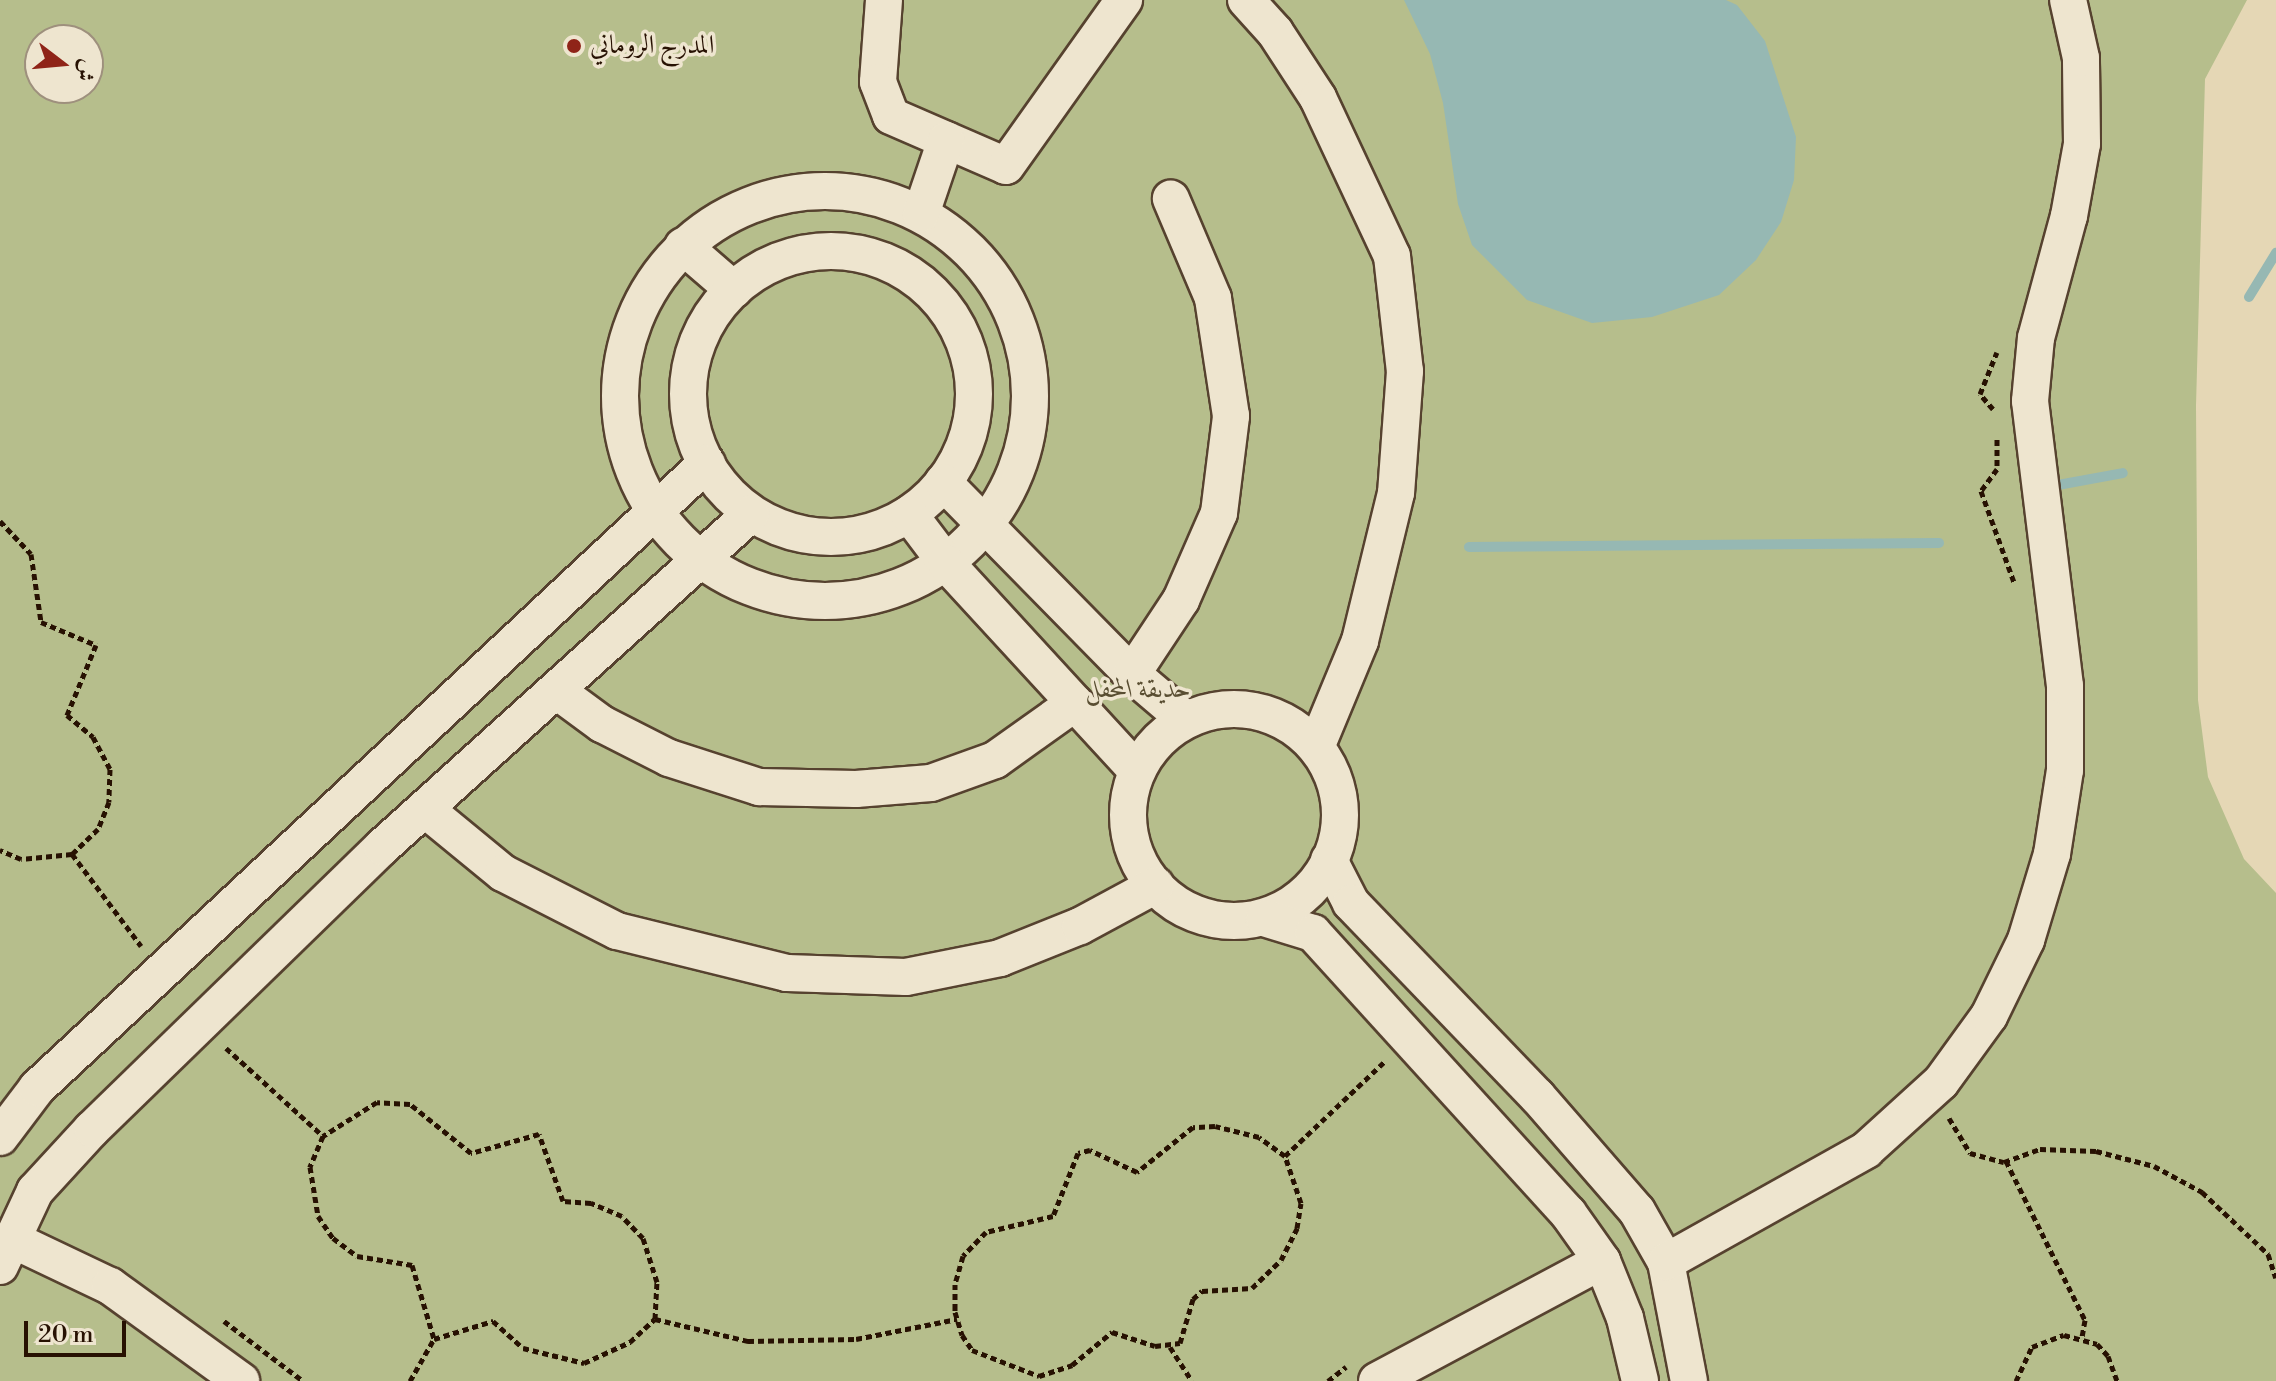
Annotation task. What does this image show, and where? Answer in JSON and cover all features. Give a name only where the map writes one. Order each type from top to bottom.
[{"type":"street","points":[[884,0],[878,82],[891,116],[1006,166],[1124,0]]},
{"type":"street","points":[[1246,0],[1275,32],[1318,98],[1392,256],[1405,371],[1396,493],[1360,641],[1316,747]]},
{"type":"street","points":[[1666,1262],[1866,1150],[1941,1082],[1989,1016],[2026,940],[2052,854],[2065,770],[2065,686],[2030,401],[2036,338],[2069,216],[2082,144],[2081,58],[2068,0]]},
{"type":"street","points":[[921,214],[946,140]]},
{"type":"street","points":[[812,189],[883,196],[921,214],[942,225],[995,281],[1020,328],[1032,392],[1022,458],[985,525],[946,563],[888,593],[823,604],[759,593],[701,562],[652,510],[624,444],[620,372],[640,304],[683,246],[742,206],[812,189]]},
{"type":"street","points":[[1132,674],[1181,600],[1219,513],[1231,416],[1213,298],[1171,199]]},
{"type":"street","points":[[683,246],[734,290]]},
{"type":"street","points":[[850,250],[897,264],[934,292],[952,318],[974,375],[973,423],[956,467],[909,514],[886,527],[841,538],[794,534],[751,514],[716,481],[694,439],[687,390],[696,343],[720,301],[757,270],[802,251],[850,250]]},
{"type":"street","points":[[952,318],[995,281]]},
{"type":"street","points":[[0,1137],[37,1088],[163,975],[652,510],[707,463]]},
{"type":"street","points":[[943,482],[1132,674],[1186,720]]},
{"type":"street","points":[[241,1381],[110,1286],[5,1253],[35,1191],[200,1024],[425,809],[751,514]]},
{"type":"street","points":[[909,514],[946,563],[1137,771]]},
{"type":"street","points":[[557,691],[602,724],[669,758],[759,787],[856,789],[931,783],[995,760],[1075,703]]},
{"type":"street","points":[[1220,710],[1256,711],[1289,723],[1316,747],[1334,777],[1341,813],[1329,860],[1320,879],[1295,903],[1264,918],[1229,923],[1196,915],[1156,885],[1143,871],[1130,839],[1129,804],[1137,771],[1158,741],[1186,720],[1220,710]]},
{"type":"street","points":[[425,809],[503,873],[617,931],[787,973],[906,977],[1000,958],[1080,926],[1156,885]]},
{"type":"street","points":[[1329,860],[1351,903],[1537,1096],[1637,1211],[1666,1262],[1689,1381]]},
{"type":"street","points":[[1264,918],[1313,933],[1568,1213],[1602,1261],[1625,1318],[1640,1381]]},
{"type":"street","points":[[1377,1381],[1602,1261]]},
{"type":"path","points":[[1994,418],[1992,406],[1980,394],[2001,343]]},
{"type":"path","points":[[1997,429],[1997,469],[1981,491],[2020,598]]},
{"type":"path","points":[[0,521],[31,554],[41,622],[96,645],[67,715],[93,737],[110,769],[109,802],[98,829],[72,854],[21,859],[0,850]]},
{"type":"path","points":[[72,854],[163,975]]},
{"type":"path","points":[[200,1024],[323,1136]]},
{"type":"path","points":[[1285,1156],[1410,1039]]},
{"type":"path","points":[[1941,1082],[1948,1116],[1970,1153],[2006,1161],[2040,1149],[2096,1151],[2154,1166],[2202,1192],[2268,1254],[2276,1278]]},
{"type":"path","points":[[410,1381],[434,1339],[493,1321],[523,1348],[584,1363],[630,1342],[655,1319],[657,1282],[643,1238],[622,1216],[591,1203],[563,1201],[539,1134],[471,1153],[410,1104],[377,1102],[323,1136],[310,1167],[318,1216],[333,1238],[357,1256],[412,1265],[434,1339]]},
{"type":"path","points":[[1215,1126],[1259,1137],[1285,1156],[1301,1203],[1291,1245],[1252,1288],[1202,1291],[1193,1299],[1180,1343],[1170,1347],[1112,1332],[1072,1365],[1039,1376],[972,1350],[957,1319],[955,1284],[973,1241],[986,1232],[1053,1216],[1078,1153],[1090,1150],[1137,1172],[1193,1127],[1215,1126]]},
{"type":"path","points":[[2006,1161],[2085,1320],[2082,1337]]},
{"type":"path","points":[[655,1319],[748,1341],[856,1339],[957,1319]]},
{"type":"path","points":[[2016,1381],[2032,1347],[2064,1335],[2082,1337],[2108,1356],[2117,1381]]},
{"type":"path","points":[[1170,1347],[1192,1381]]},
{"type":"green space","name":"حديقة المحفل","points":[[0,0],[2247,0],[2205,79],[2196,406],[2198,700],[2208,777],[2244,859],[2276,893],[2276,1381],[0,1381]]},
{"type":"water","points":[[1404,0],[1726,0],[1737,5],[1765,41],[1796,137],[1794,180],[1781,222],[1756,260],[1719,295],[1652,317],[1592,323],[1527,300],[1472,245],[1458,204],[1443,103],[1430,54]]},
{"type":"waterway","points":[[2249,297],[2276,253]]},
{"type":"waterway","points":[[2047,487],[2123,473]]},
{"type":"waterway","points":[[1469,547],[1939,543]]},
{"type":"place","name":"المدرج الروماني","points":[[574,46]]}]
